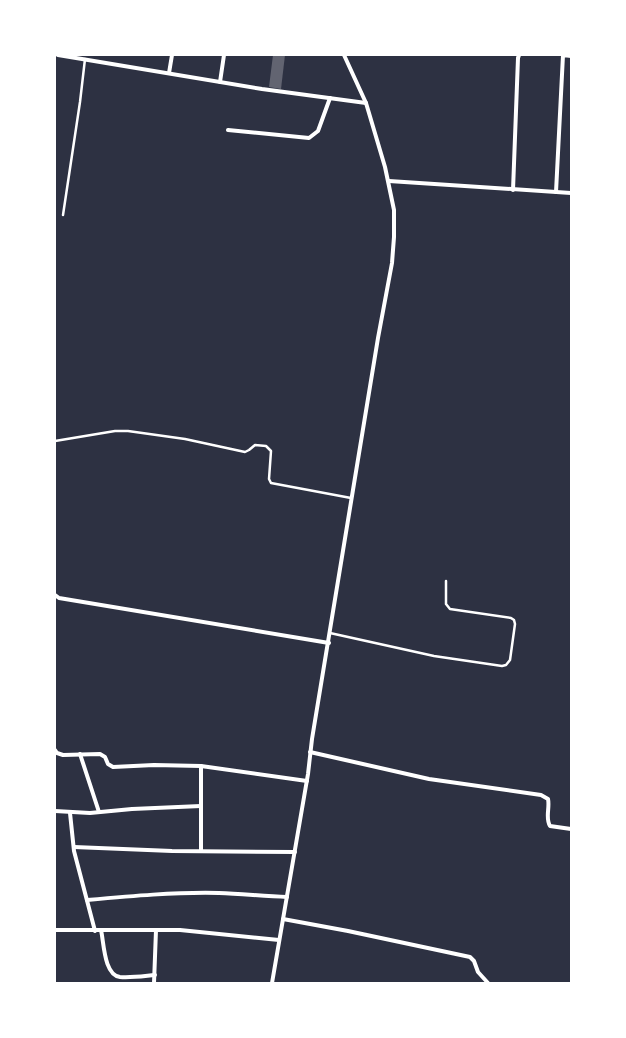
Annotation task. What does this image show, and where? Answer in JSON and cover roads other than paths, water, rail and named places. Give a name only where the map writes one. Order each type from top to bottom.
[{"type":"street","points":[[58,55],[220,82],[366,103]]},
{"type":"street","points":[[169,73],[172,55]]},
{"type":"street","points":[[220,82],[224,55]]},
{"type":"street","points":[[272,983],[278,940],[307,781],[310,752],[392,263],[394,210],[389,182],[366,103],[344,55]]},
{"type":"street","points":[[513,190],[519,55]]},
{"type":"street","points":[[556,192],[563,55],[571,56]]},
{"type":"street","points":[[228,130],[309,138],[318,131],[330,98]]},
{"type":"street","points":[[389,182],[571,193]]},
{"type":"street","points":[[55,595],[59,598],[329,642]]},
{"type":"street","points":[[56,752],[63,755],[98,753],[103,755],[108,764],[113,767],[154,765],[200,766],[307,781]]},
{"type":"street","points":[[310,752],[429,779],[542,795],[548,799],[547,821],[550,826],[571,830]]},
{"type":"street","points":[[80,754],[99,812]]},
{"type":"street","points":[[200,766],[201,851]]},
{"type":"street","points":[[55,811],[70,813],[201,806]]},
{"type":"street","points":[[70,813],[74,848],[95,930]]},
{"type":"street","points":[[74,848],[294,852]]},
{"type":"street","points":[[87,900],[146,894],[219,893],[287,897]]},
{"type":"street","points":[[283,919],[470,957],[474,961],[478,972],[488,983]]},
{"type":"street","points":[[55,930],[180,930],[278,940]]},
{"type":"street","points":[[101,930],[107,964],[112,973],[120,977],[155,975]]},
{"type":"street","points":[[154,983],[156,930]]},
{"type":"lane","points":[[63,215],[85,59]]},
{"type":"lane","points":[[55,442],[115,431],[128,431],[185,439],[245,452],[250,450],[255,445],[266,446],[271,451],[269,479],[271,483],[352,498]]},
{"type":"lane","points":[[330,633],[434,656],[502,666],[506,665],[510,660],[515,624],[514,620],[511,618],[450,609],[446,604],[446,581]]}]
